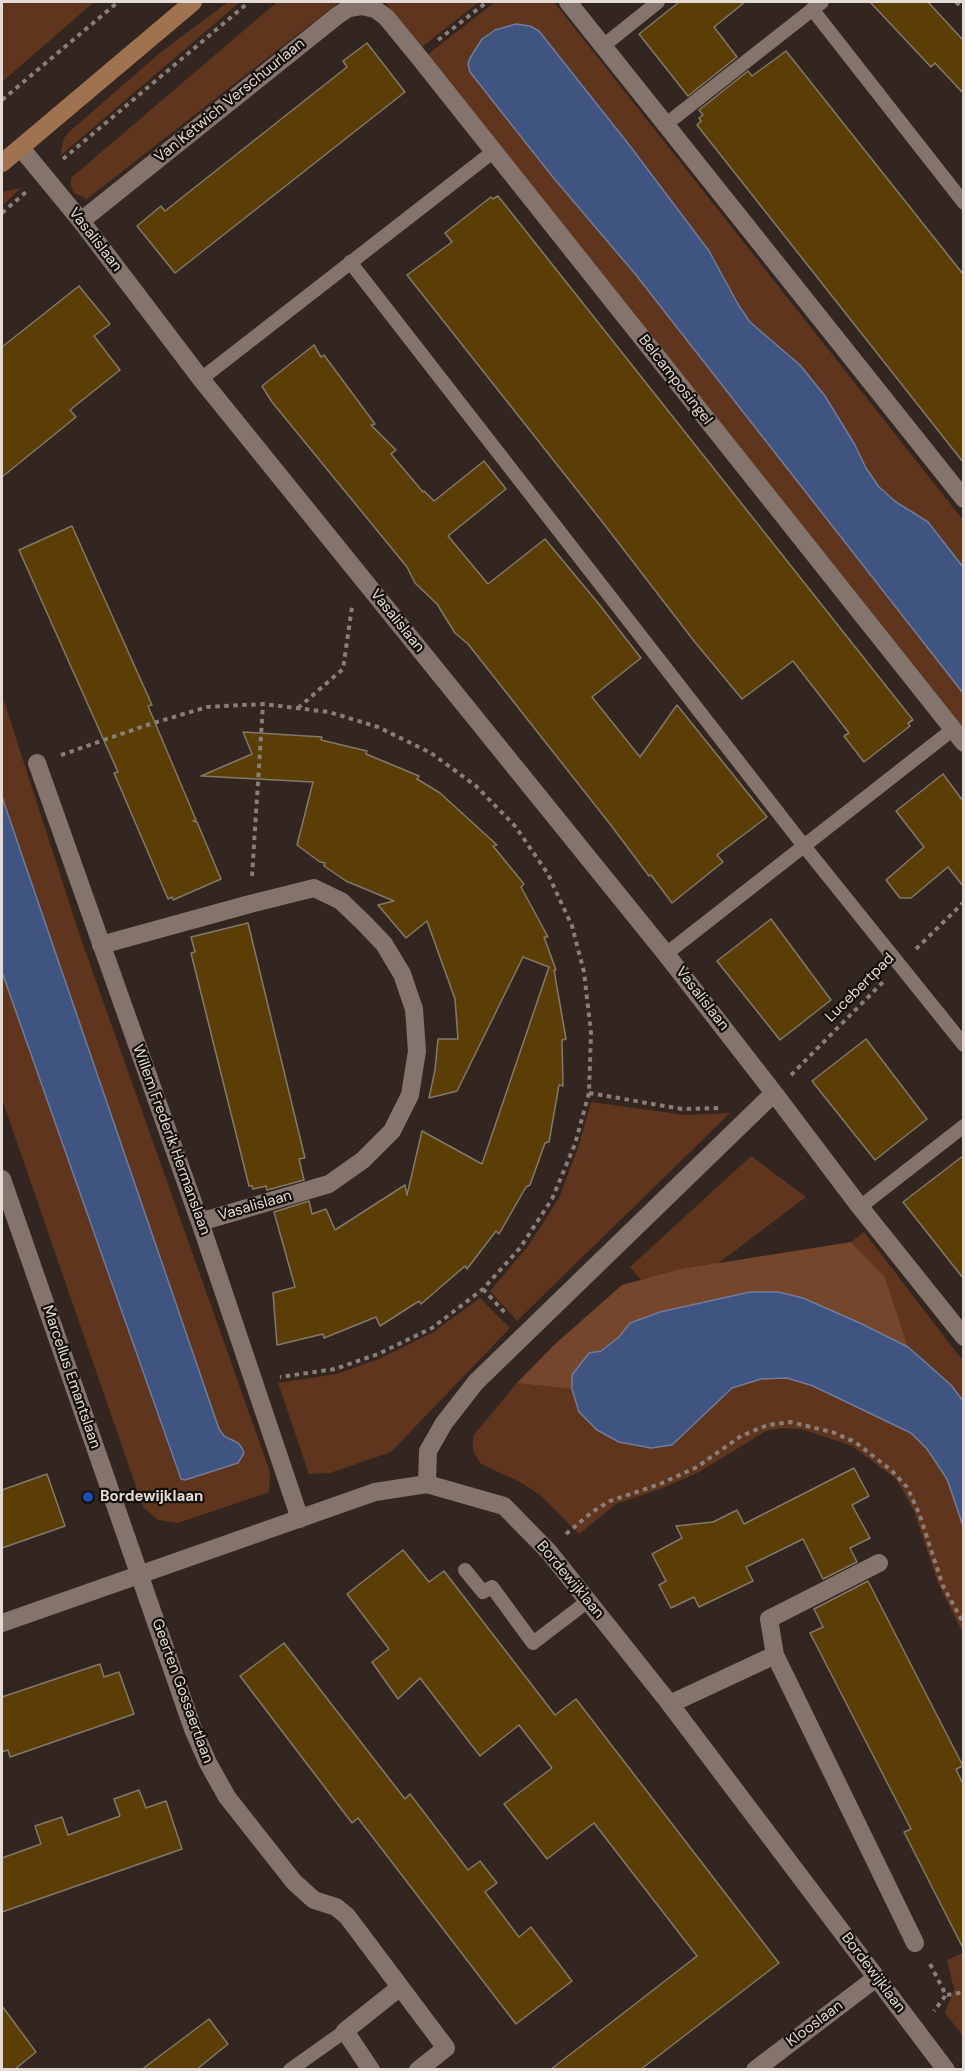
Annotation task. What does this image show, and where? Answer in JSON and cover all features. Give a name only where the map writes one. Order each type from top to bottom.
[{"type":"main road","points":[[2,163],[193,2]]},
{"type":"street","points":[[568,2],[963,499]]},
{"type":"street","name":"Van Ketwich Verschuurlaan","points":[[81,221],[338,15],[349,8],[362,6],[375,9],[386,17]]},
{"type":"street","name":"Belcamposingel","points":[[386,17],[958,736]]},
{"type":"street","name":"Vasalislaan","points":[[21,148],[81,221],[201,379],[666,954],[963,1337]]},
{"type":"street","name":"Willem Frederik Hermanslaan","points":[[37,763],[200,1222],[300,1519]]},
{"type":"street","name":"Vasalislaan","points":[[101,945],[314,888],[341,901],[384,944],[402,974],[414,1009],[417,1051],[410,1095],[392,1131],[363,1160],[329,1184],[200,1222]]},
{"type":"street","points":[[427,1484],[428,1451],[444,1423],[476,1382],[774,1093]]},
{"type":"street","name":"Marcellus Emantslaan","points":[[2,1179],[140,1575]]},
{"type":"street","name":"Bordewijklaan","points":[[2,1623],[375,1492],[427,1484],[504,1506],[549,1552],[670,1704],[946,2070]]},
{"type":"street","points":[[879,1563],[769,1619],[775,1655],[915,1943]]},
{"type":"street","name":"Geerten Gossaertlaan","points":[[140,1575],[194,1729],[208,1763],[227,1797],[294,1882],[314,1900],[336,1907],[346,1916],[446,2048],[418,2070]]},
{"type":"street","points":[[670,1704],[775,1655]]},
{"type":"street","name":"Klooslaan","points":[[755,2070],[876,1978]]},
{"type":"street","points":[[371,2070],[345,2031],[399,1988]]},
{"type":"lane","points":[[603,46],[658,2]]},
{"type":"lane","points":[[665,125],[817,5],[963,203]]},
{"type":"lane","points":[[201,379],[494,151]]},
{"type":"lane","points":[[350,262],[804,846],[963,1045]]},
{"type":"lane","points":[[666,954],[804,846],[958,736]]},
{"type":"lane","points":[[860,1207],[963,1126]]},
{"type":"lane","points":[[465,1570],[483,1592],[492,1587],[533,1643],[588,1601]]},
{"type":"lane","points":[[290,2070],[345,2031]]},
{"type":"path","points":[[2,100],[118,2]]},
{"type":"path","points":[[2,213],[249,2]]},
{"type":"path","points":[[418,56],[487,2]]},
{"type":"path","points":[[956,2],[963,9]]},
{"type":"path","points":[[298,708],[343,669],[357,573]]},
{"type":"path","points":[[250,904],[263,704]]},
{"type":"path","name":"Lucebertpad","points":[[774,1093],[963,902]]},
{"type":"path","points":[[589,1094],[682,1109],[758,1107]]},
{"type":"path","points":[[483,1289],[525,1335]]},
{"type":"path","points":[[549,1552],[574,1525],[610,1502],[660,1485],[697,1467],[741,1436],[768,1425],[789,1422],[832,1432],[855,1442],[891,1470],[907,1487],[919,1513],[944,1586],[963,1624]]},
{"type":"path","points":[[915,1943],[924,1950],[946,1995]]},
{"type":"path","points":[[914,2026],[939,2007],[946,1995],[963,1992]]},
{"type":"shaded area","points":[[2,2],[94,2],[2,82]]},
{"type":"shaded area","points":[[228,2],[240,2],[60,156],[64,138],[69,132],[161,52]]},
{"type":"shaded area","points":[[277,2],[339,2],[87,199],[74,193],[71,178]]},
{"type":"shaded area","points":[[385,2],[479,2],[422,47]]},
{"type":"shaded area","points":[[495,2],[554,2],[963,520],[963,567],[928,522],[896,502],[879,487],[825,396],[800,365],[750,322],[709,251],[539,31],[501,27],[488,34],[552,176],[636,274],[963,693],[963,727],[427,55]]},
{"type":"shaded area","points":[[21,188],[2,206],[2,192]]},
{"type":"shaded area","points":[[2,695],[80,936],[270,1472],[269,1492],[178,1523],[158,1520],[143,1507],[2,1099],[2,972],[180,1479],[185,1480],[238,1463],[238,1443],[224,1436],[219,1429],[2,797]]},
{"type":"shaded area","points":[[591,1102],[685,1115],[730,1113],[517,1321],[490,1291],[528,1246],[559,1198],[579,1145]]},
{"type":"shaded area","points":[[751,1156],[806,1197],[663,1305],[630,1267]]},
{"type":"shaded area","points":[[864,1232],[963,1361],[963,1401],[951,1385],[908,1347],[885,1277],[851,1242]]},
{"type":"shaded area","points":[[851,1242],[885,1277],[908,1347],[862,1324],[631,1323],[619,1337],[601,1351],[589,1353],[572,1375],[572,1389],[517,1383],[554,1345],[622,1285],[681,1269]]},
{"type":"shaded area","points":[[480,1298],[510,1328],[391,1452],[330,1473],[309,1474],[278,1383],[336,1374],[379,1359],[432,1333]]},
{"type":"shaded area","points":[[787,1378],[813,1386],[911,1433],[927,1449],[947,1479],[963,1526],[963,1633],[938,1583],[914,1511],[897,1480],[852,1446],[801,1429],[781,1428],[766,1431],[699,1472],[663,1488],[616,1504],[579,1534],[540,1495],[520,1482],[481,1464],[473,1451],[473,1436],[517,1383],[572,1389],[579,1412],[619,1442],[651,1448],[707,1410],[732,1388],[761,1379]]},
{"type":"shaded area","points":[[963,1953],[963,2036],[945,2013],[954,1989],[947,1960]]},
{"type":"water","points":[[516,24],[530,26],[539,31],[630,146],[709,251],[750,322],[800,365],[825,396],[879,487],[896,502],[928,522],[963,567],[963,693],[636,275],[552,176],[470,72],[468,64],[470,58],[482,39],[495,30]]},
{"type":"water","points":[[2,797],[219,1429],[224,1436],[238,1443],[244,1453],[238,1463],[185,1480],[181,1479],[2,972]]},
{"type":"water","points":[[750,1292],[778,1292],[803,1298],[862,1324],[908,1347],[951,1385],[963,1401],[963,1526],[947,1479],[927,1449],[911,1433],[813,1386],[787,1378],[761,1379],[732,1388],[672,1445],[651,1448],[619,1442],[597,1430],[579,1412],[572,1389],[572,1375],[589,1353],[601,1351],[619,1337],[630,1323],[660,1312]]},
{"type":"building","points":[[679,2],[745,2],[714,27],[737,57],[688,96],[639,34]]},
{"type":"building","points":[[870,2],[928,2],[963,40],[963,93],[935,63],[931,67]]},
{"type":"building","points":[[367,43],[405,92],[175,273],[137,226],[161,206],[165,211],[347,67],[343,61]]},
{"type":"building","points":[[786,51],[963,274],[963,462],[697,125],[701,121],[699,118],[703,115],[699,110],[748,71],[752,76]]},
{"type":"building","points":[[498,196],[913,720],[908,723],[910,726],[864,762],[844,736],[849,733],[793,661],[742,699],[407,275],[452,242],[445,233],[491,197],[493,199]]},
{"type":"building","points":[[79,286],[110,324],[94,336],[120,370],[70,410],[76,417],[2,477],[2,347]]},
{"type":"building","points":[[314,345],[321,357],[324,355],[375,424],[371,425],[396,450],[391,454],[423,492],[434,501],[484,461],[506,489],[448,536],[488,584],[545,539],[598,603],[641,658],[592,697],[640,757],[677,705],[767,817],[717,855],[723,862],[672,903],[468,644],[455,633],[437,604],[415,583],[407,567],[272,402],[262,386]]},
{"type":"building","points":[[72,526],[152,705],[148,706],[196,820],[193,821],[197,822],[221,879],[173,900],[172,897],[168,899],[114,773],[118,772],[19,550]]},
{"type":"building","points":[[243,732],[322,737],[321,740],[367,751],[366,754],[419,776],[417,779],[440,793],[497,845],[493,846],[524,884],[521,887],[548,937],[544,937],[556,970],[554,970],[566,1039],[562,1040],[563,1086],[559,1085],[549,1142],[545,1143],[530,1185],[526,1187],[499,1234],[496,1231],[467,1269],[465,1266],[421,1304],[419,1301],[380,1326],[376,1317],[324,1338],[323,1334],[277,1345],[273,1293],[295,1287],[274,1212],[309,1201],[312,1214],[326,1209],[335,1230],[405,1185],[407,1195],[422,1131],[482,1164],[549,967],[523,957],[457,1091],[429,1098],[438,1039],[458,1039],[455,999],[427,921],[406,938],[378,905],[394,901],[346,881],[324,866],[325,863],[320,862],[297,845],[313,782],[201,776],[252,754]]},
{"type":"building","points":[[943,774],[963,801],[963,886],[948,867],[911,898],[900,898],[886,880],[924,847],[896,811]]},
{"type":"building","points":[[771,919],[831,1000],[780,1040],[717,961]]},
{"type":"building","points":[[248,923],[305,1158],[299,1159],[304,1180],[267,1190],[266,1186],[253,1189],[249,1186],[191,953],[195,952],[191,937]]},
{"type":"building","points":[[866,1039],[927,1119],[875,1160],[812,1081]]},
{"type":"building","points":[[963,1156],[963,1278],[903,1202]]},
{"type":"building","points":[[854,1468],[869,1496],[852,1505],[870,1538],[850,1548],[857,1562],[823,1579],[803,1539],[746,1567],[753,1581],[699,1607],[694,1597],[671,1608],[659,1585],[666,1581],[652,1554],[682,1538],[676,1526],[713,1522],[737,1510],[744,1524]]},
{"type":"building","points":[[47,1474],[65,1526],[2,1548],[2,1490]]},
{"type":"building","points":[[403,1550],[429,1582],[444,1571],[555,1715],[576,1699],[779,1963],[640,2070],[550,2070],[697,1956],[594,1823],[547,1859],[504,1804],[552,1768],[519,1725],[480,1756],[420,1678],[398,1699],[372,1662],[389,1649],[347,1594]]},
{"type":"building","points":[[868,1581],[963,1766],[956,1769],[963,1784],[963,1948],[904,1832],[911,1829],[810,1633],[823,1627],[814,1609]]},
{"type":"building","points":[[284,1643],[405,1799],[410,1794],[468,1870],[480,1861],[497,1883],[485,1892],[519,1937],[531,1927],[572,1981],[516,2024],[358,1818],[352,1823],[240,1676]]},
{"type":"building","points":[[100,1664],[104,1677],[119,1672],[134,1714],[10,1757],[8,1750],[2,1752],[2,1697]]},
{"type":"building","points":[[139,1790],[146,1808],[166,1801],[182,1849],[2,1912],[2,1858],[41,1844],[35,1826],[62,1817],[68,1835],[120,1816],[114,1799]]},
{"type":"building","points":[[2,2006],[36,2052],[14,2070],[2,2070]]},
{"type":"building","points":[[209,2019],[228,2044],[196,2070],[141,2070]]},
{"type":"place","name":"Bordewijklaan","points":[[88,1497]]}]
